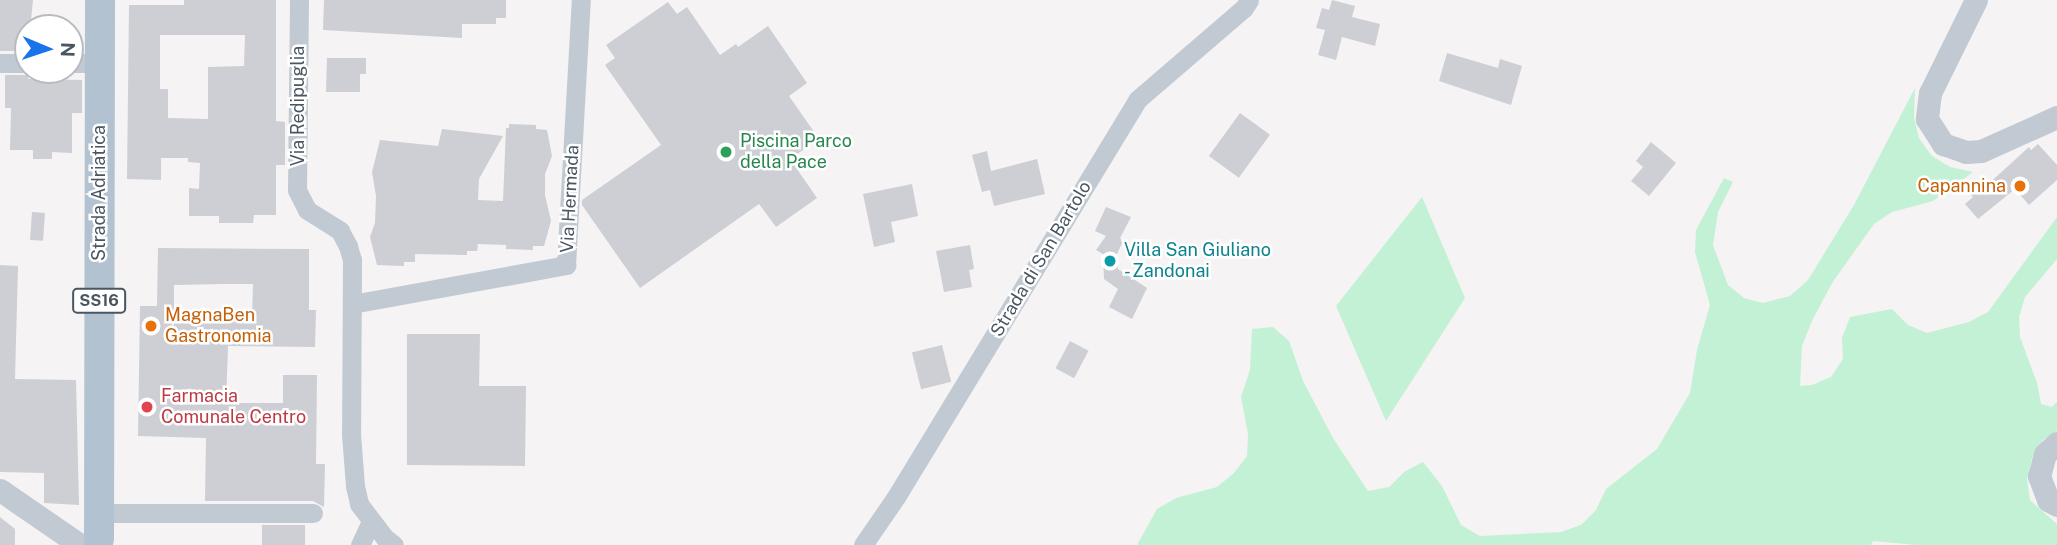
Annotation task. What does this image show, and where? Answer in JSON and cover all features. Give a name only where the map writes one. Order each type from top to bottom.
[{"type":"main road","name":"Strada Adriatica","points":[[95,537],[85,63],[100,0]]},
{"type":"street","name":"Via Redipuglia","points":[[299,0],[297,190],[307,210],[340,231],[345,238],[352,260],[352,304]]},
{"type":"street","name":"Via Hermada","points":[[352,304],[566,265],[581,0]]},
{"type":"street","name":"Strada di San Bartolo","points":[[863,545],[896,497],[1137,100],[1244,8],[1249,0]]},
{"type":"street","points":[[1976,0],[1930,93],[1927,120],[1943,144],[1966,152],[1981,151],[2057,117]]},
{"type":"street","points":[[352,304],[352,464],[359,504],[371,522],[394,545]]},
{"type":"street","points":[[2057,443],[2045,454],[2039,476],[2048,500],[2057,505]]},
{"type":"street","points":[[0,490],[95,537],[313,513]]},
{"type":"street","points":[[359,545],[371,522]]},
{"type":"green space","points":[[1915,88],[1914,117],[1919,138],[1932,156],[1950,167],[1973,172],[1933,201],[1892,212],[1874,224],[1832,283],[1812,321],[1802,346],[1800,386],[1812,385],[1831,377],[1843,359],[1842,338],[1850,317],[1892,309],[1908,325],[1927,333],[1969,322],[1988,312],[2057,217],[2057,259],[2025,297],[2019,317],[2020,337],[2037,383],[2041,404],[2052,407],[2057,402],[2057,431],[2043,440],[2032,458],[2027,479],[2030,500],[2057,524],[2057,545],[1916,545],[1873,541],[1871,545],[1137,545],[1157,509],[1176,498],[1217,487],[1234,473],[1247,456],[1248,434],[1241,397],[1250,370],[1252,329],[1273,327],[1289,341],[1303,381],[1333,438],[1368,491],[1389,487],[1404,472],[1423,462],[1442,486],[1461,525],[1480,536],[1561,532],[1581,525],[1596,510],[1606,489],[1657,449],[1690,393],[1697,350],[1710,305],[1695,252],[1696,230],[1724,178],[1733,182],[1718,212],[1713,245],[1728,285],[1744,298],[1763,303],[1790,296],[1808,280],[1854,205]]},
{"type":"green space","points":[[1422,197],[1465,298],[1386,421],[1336,306]]},
{"type":"building","points":[[0,0],[33,0],[32,14],[14,14],[14,51],[0,51]]},
{"type":"building","points":[[184,0],[276,0],[276,121],[285,122],[285,165],[276,165],[276,215],[254,215],[253,223],[219,223],[219,216],[189,216],[189,188],[199,189],[200,163],[188,162],[188,158],[161,158],[161,180],[127,179],[129,5],[184,5]],"holes":[[[160,35],[245,35],[244,66],[208,67],[208,119],[168,118],[168,89],[160,89]]]},
{"type":"building","points":[[324,0],[506,0],[506,18],[496,18],[496,24],[462,24],[462,38],[323,30]]},
{"type":"building","points":[[1332,0],[1355,6],[1352,17],[1380,24],[1375,46],[1342,37],[1336,60],[1318,55],[1325,30],[1316,28],[1322,8],[1329,10]]},
{"type":"building","name":"Piscina Parco della Pace","points":[[668,2],[677,14],[687,7],[720,55],[736,44],[738,47],[768,26],[807,83],[789,96],[819,139],[790,159],[817,198],[776,227],[759,204],[640,288],[582,205],[582,200],[661,145],[605,65],[615,58],[606,45]]},
{"type":"building","points":[[1447,53],[1498,68],[1500,59],[1522,66],[1511,105],[1439,81]]},
{"type":"building","points":[[327,58],[366,58],[366,74],[360,74],[360,92],[326,92]]},
{"type":"building","points":[[5,75],[14,75],[14,84],[82,84],[82,113],[72,113],[72,153],[52,152],[52,159],[33,159],[33,150],[10,150],[11,108],[5,108]]},
{"type":"building","points":[[1240,113],[1270,135],[1239,178],[1209,156]]},
{"type":"building","points":[[509,124],[536,125],[536,129],[547,130],[552,156],[545,174],[545,195],[551,221],[544,246],[533,246],[533,250],[478,244],[477,251],[467,251],[467,255],[415,254],[415,262],[404,262],[404,266],[377,265],[370,237],[375,223],[376,196],[372,172],[380,140],[438,146],[442,129],[503,136],[479,179],[478,200],[503,201],[506,128],[509,128]]},
{"type":"building","points":[[1651,142],[1676,163],[1649,196],[1631,181],[1643,167],[1636,161]]},
{"type":"building","points":[[2038,144],[2057,165],[2057,180],[2029,205],[2015,189],[1978,219],[1965,204],[1973,197],[1970,194],[1982,184],[1985,187],[2029,147],[2031,150]]},
{"type":"building","points":[[987,151],[991,171],[1037,159],[1045,194],[994,206],[990,190],[982,192],[972,155]]},
{"type":"building","points":[[912,184],[918,216],[891,222],[895,242],[874,247],[863,194]]},
{"type":"building","name":"Villa San Giuliano - Zandonai","points":[[1106,207],[1131,217],[1120,238],[1123,241],[1117,254],[1118,269],[1147,288],[1132,319],[1109,307],[1118,289],[1104,279],[1103,254],[1096,250],[1106,236],[1095,231]]},
{"type":"building","points":[[32,212],[45,213],[43,241],[30,240]]},
{"type":"building","points":[[970,245],[974,269],[969,270],[972,287],[944,292],[936,251]]},
{"type":"building","points":[[158,248],[309,249],[309,310],[316,310],[315,347],[228,346],[226,403],[283,403],[283,375],[317,375],[316,464],[325,464],[324,507],[313,501],[205,501],[206,438],[138,436],[140,306],[157,306]],"holes":[[[253,284],[252,316],[174,313],[174,285]]]},
{"type":"building","points":[[0,265],[18,266],[15,379],[76,380],[79,505],[44,503],[44,473],[0,472]]},
{"type":"building","points":[[407,334],[480,334],[479,386],[526,386],[525,466],[407,465]]},
{"type":"building","points":[[1070,341],[1089,351],[1074,378],[1055,368]]},
{"type":"building","points":[[942,345],[951,382],[921,389],[912,352]]},
{"type":"building","points":[[0,517],[15,529],[15,545],[0,545]]},
{"type":"building","points":[[262,525],[305,525],[305,545],[262,545]]},
{"type":"place","name":"Piscina Parco della Pace","points":[[726,152]]},
{"type":"place","name":"Capannina","points":[[2020,186]]},
{"type":"place","name":"Villa San Giuliano - Zandonai","points":[[1110,261]]},
{"type":"place","name":"MagnaBen Gastronomia","points":[[151,326]]},
{"type":"place","name":"Farmacia Comunale Centro","points":[[147,407]]}]
